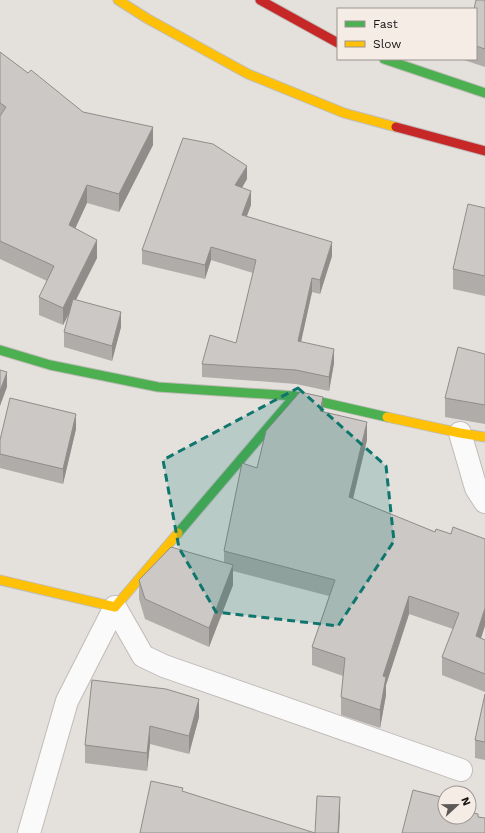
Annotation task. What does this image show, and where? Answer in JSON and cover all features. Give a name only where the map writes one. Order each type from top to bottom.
[{"type":"street","points":[[118,0],[148,19],[248,74],[344,113],[485,151]]},
{"type":"street","points":[[260,0],[337,42]]},
{"type":"street","points":[[387,60],[485,93]]},
{"type":"street","points":[[0,350],[50,365],[158,387],[296,396],[460,433],[485,437]]},
{"type":"street","points":[[29,833],[67,701],[115,607],[296,396]]},
{"type":"street","points":[[460,433],[476,488],[485,502]]},
{"type":"street","points":[[0,580],[115,607],[143,656],[164,666],[461,770]]},
{"type":"highlighted area","points":[[298,388],[386,466],[394,541],[338,626],[216,612],[179,548],[163,460]]},
{"type":"building","points":[[476,0],[485,0],[485,49],[477,46],[477,8],[474,8]]},
{"type":"building","points":[[0,52],[28,73],[31,70],[83,112],[153,127],[119,194],[87,185],[69,225],[97,240],[63,308],[39,297],[54,266],[0,241],[0,116],[6,107],[0,103]]},
{"type":"building","points":[[183,138],[213,144],[247,166],[235,185],[251,191],[242,215],[332,242],[320,280],[312,278],[298,341],[334,349],[329,377],[296,370],[202,364],[210,335],[236,343],[256,260],[211,247],[205,265],[142,250]]},
{"type":"building","points":[[468,204],[485,208],[485,276],[453,269]]},
{"type":"building","points":[[73,299],[121,312],[112,346],[64,332]]},
{"type":"building","points":[[458,347],[485,354],[485,405],[445,398]]},
{"type":"building","points":[[0,370],[7,372],[0,391]]},
{"type":"building","points":[[300,392],[323,397],[320,411],[367,422],[349,497],[435,532],[436,529],[451,534],[453,527],[485,539],[485,608],[476,636],[485,640],[485,674],[442,657],[459,613],[409,596],[383,676],[386,677],[380,710],[341,697],[345,658],[312,647],[335,580],[224,551],[242,463],[257,468],[266,431]]},
{"type":"building","points":[[10,398],[76,414],[63,469],[0,454],[0,440]]},
{"type":"building","points":[[171,547],[233,565],[209,628],[145,599],[139,580]]},
{"type":"building","points":[[92,680],[166,689],[199,699],[189,736],[150,726],[147,753],[85,745]]},
{"type":"building","points":[[485,694],[485,742],[475,740]]},
{"type":"building","points":[[151,781],[183,788],[182,791],[315,833],[140,833]]},
{"type":"building","points":[[413,790],[437,796],[437,825],[477,825],[477,814],[478,817],[485,818],[485,833],[402,833]]},
{"type":"building","points":[[317,796],[340,797],[338,833],[315,833]]},
{"type":"traffic: fast","points":[[387,60],[485,93]]},
{"type":"traffic: fast","points":[[0,350],[50,365],[158,387],[295,396],[387,417]]},
{"type":"traffic: fast","points":[[178,533],[295,396]]},
{"type":"traffic: slow","points":[[118,0],[148,19],[248,74],[344,113],[396,127]]},
{"type":"traffic: slow","points":[[387,417],[485,437]]},
{"type":"traffic: slow","points":[[0,580],[115,607],[178,533]]},
{"type":"traffic: jam","points":[[260,0],[337,42]]},
{"type":"traffic: jam","points":[[396,127],[485,151]]}]
